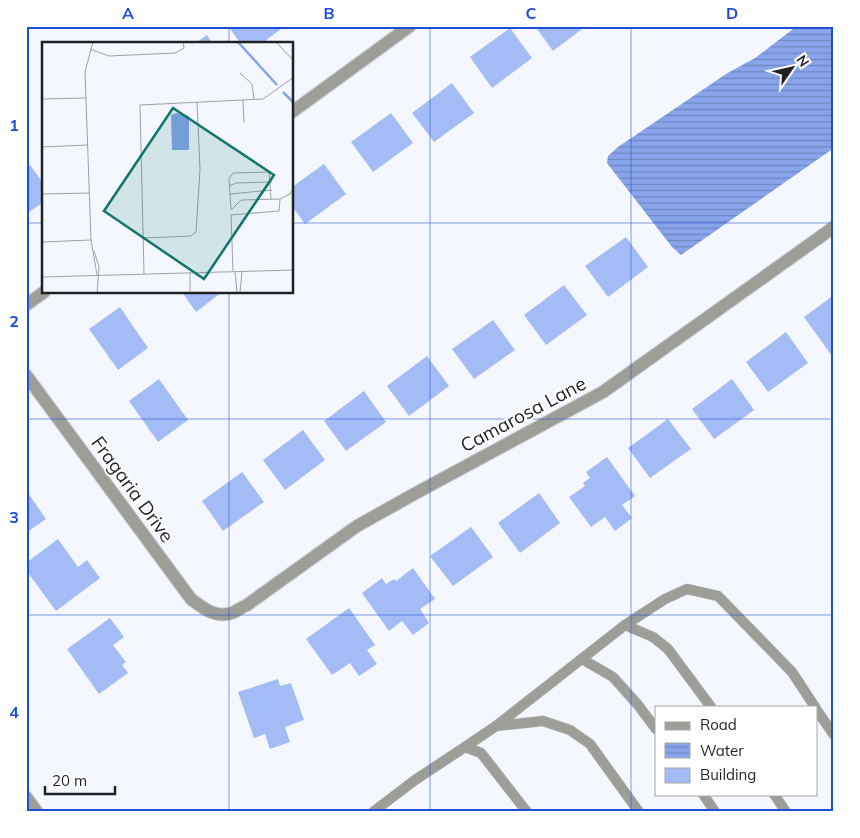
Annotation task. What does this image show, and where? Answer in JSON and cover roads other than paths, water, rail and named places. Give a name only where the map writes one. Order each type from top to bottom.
[{"type":"street","points":[[294,111],[410,26]]},
{"type":"street","name":"Camarosa Lane","points":[[218,614],[233,613],[364,522],[603,392],[834,227]]},
{"type":"street","points":[[26,306],[42,294]]},
{"type":"street","name":"Fragaria Drive","points":[[26,375],[191,599],[205,610],[218,614]]},
{"type":"street","points":[[26,797],[36,812]]},
{"type":"lane","points":[[373,812],[415,780],[496,726],[625,625],[665,599],[687,589],[718,596],[792,672],[815,706]]},
{"type":"lane","points":[[625,625],[653,637],[668,649],[710,706]]},
{"type":"lane","points":[[582,659],[613,677],[655,728]]},
{"type":"lane","points":[[818,711],[834,735]]},
{"type":"lane","points":[[496,726],[543,721],[570,730],[590,744],[639,812]]},
{"type":"lane","points":[[464,748],[481,753],[527,812]]},
{"type":"lane","points":[[704,796],[715,812]]},
{"type":"lane","points":[[775,796],[786,812]]},
{"type":"water","points":[[797,26],[828,26],[834,33],[834,148],[681,255],[672,247],[607,163],[608,156],[618,147],[726,74],[755,58]]}]
